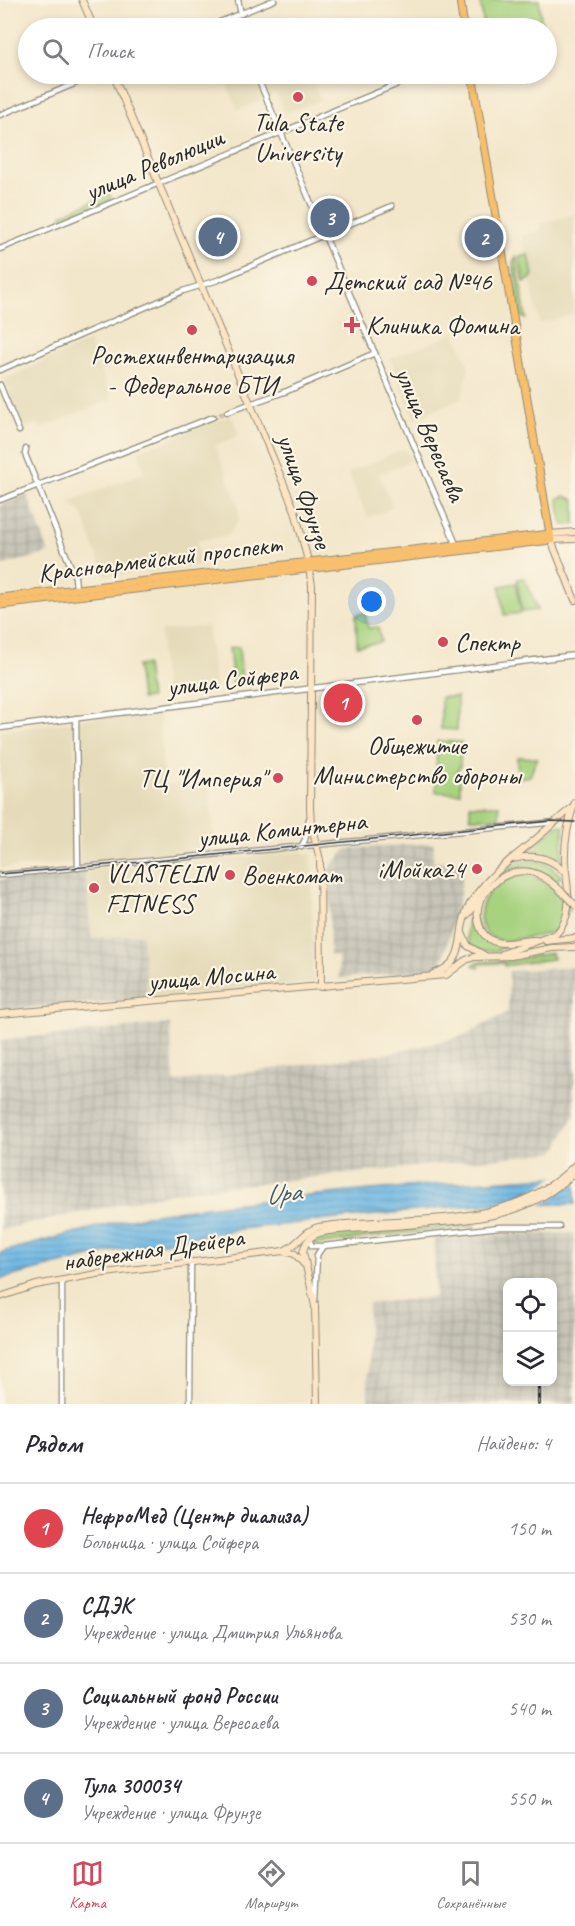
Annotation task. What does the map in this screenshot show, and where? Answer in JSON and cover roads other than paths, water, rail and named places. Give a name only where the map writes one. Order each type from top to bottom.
[{"type":"main road","points":[[82,0],[90,18]]},
{"type":"main road","points":[[460,0],[463,18]]},
{"type":"main road","name":"улица Фрунзе","points":[[117,84],[295,510],[309,565],[312,585],[310,808],[311,823],[320,860],[321,987]]},
{"type":"main road","points":[[474,84],[550,537],[575,600]]},
{"type":"main road","name":"Красноармейский проспект","points":[[0,598],[76,588],[309,565],[550,537],[575,532]]},
{"type":"main road","name":"Красноармейский проспект","points":[[0,605],[456,544],[550,537],[575,539]]},
{"type":"main road","points":[[426,977],[443,971],[452,963],[460,950],[464,918],[472,901],[486,881],[574,805]]},
{"type":"main road","points":[[497,956],[540,941],[566,927],[573,913],[574,895],[565,864],[565,842],[568,822],[574,805]]},
{"type":"main road","name":"улица Коминтерна","points":[[556,822],[568,822]]},
{"type":"main road","points":[[512,859],[528,856],[546,859],[557,865],[568,878]]},
{"type":"main road","points":[[464,918],[499,879],[516,872],[536,873],[552,882],[575,905]]},
{"type":"main road","points":[[480,900],[478,923],[483,933],[489,938],[502,943],[575,938]]},
{"type":"main road","points":[[462,933],[468,946],[486,957]]},
{"type":"main road","points":[[426,977],[446,975],[471,958],[511,956],[552,948],[575,947]]},
{"type":"main road","name":"улица Мосина","points":[[0,1014],[426,977]]},
{"type":"main road","points":[[317,1404],[315,1306],[304,1248],[310,1236],[328,1231],[463,1218],[498,1210],[522,1202],[554,1184],[575,1165]]},
{"type":"main road","points":[[283,1251],[293,1247],[306,1232],[318,1227],[491,1217],[524,1207],[555,1190],[575,1172]]},
{"type":"main road","name":"набережная Дрейера","points":[[0,1296],[62,1280],[191,1261],[283,1251],[298,1256],[306,1268]]},
{"type":"street","points":[[238,0],[241,14]]},
{"type":"street","points":[[232,17],[274,0]]},
{"type":"street","points":[[0,115],[74,84]]},
{"type":"street","name":"улица Вересаева","points":[[260,84],[456,544]]},
{"type":"street","name":"улица Революции","points":[[0,249],[398,84]]},
{"type":"street","points":[[0,370],[392,206]]},
{"type":"street","points":[[227,412],[375,353]]},
{"type":"street","points":[[0,385],[19,431]]},
{"type":"street","points":[[0,500],[213,417]]},
{"type":"street","points":[[26,449],[25,454],[75,577],[76,588]]},
{"type":"street","name":"улица Сойфера","points":[[0,728],[575,655]]},
{"type":"street","points":[[76,718],[78,868]]},
{"type":"street","points":[[301,847],[308,829],[310,808]]},
{"type":"street","name":"улица Коминтерна","points":[[0,875],[556,822]]},
{"type":"street","points":[[310,1236],[311,1245],[323,1246],[500,1227],[559,1227]]},
{"type":"street","points":[[315,1306],[316,1260],[323,1246]]},
{"type":"street","points":[[190,1404],[191,1261]]},
{"type":"street","points":[[62,1280],[62,1404]]},
{"type":"water","points":[[575,1176],[575,1204],[495,1204],[240,1229],[118,1250],[0,1279],[0,1253],[145,1216],[206,1207],[341,1193]]},
{"type":"tunnel","points":[[213,417],[227,412]]},
{"type":"tram line","points":[[0,874],[165,860],[551,821],[575,822]]},
{"type":"railway","points":[[539,1386],[539,1404]]},
{"type":"place","name":"Tula State University","points":[[298,97]]},
{"type":"place","name":"Социальный фонд России","points":[[330,218]]},
{"type":"place","name":"Тула 300034","points":[[218,237]]},
{"type":"place","name":"СДЭК","points":[[484,238]]},
{"type":"place","name":"Детский сад №46","points":[[312,281]]},
{"type":"place","name":"Клиника Фомина","points":[[352,325]]},
{"type":"place","name":"Ростехинвентаризация - Федеральное БТИ","points":[[192,330]]},
{"type":"place","name":"Спектр","points":[[443,642]]},
{"type":"place","name":"НефроМед (Центр диализа)","points":[[343,703]]},
{"type":"place","name":"Общежитие Министерство обороны","points":[[417,720]]},
{"type":"place","name":"ТЦ \"Империя\"","points":[[278,778]]},
{"type":"place","name":"iМойка24","points":[[477,869]]},
{"type":"place","name":"Военкомат","points":[[230,875]]},
{"type":"place","name":"VLASTELIN FITNESS","points":[[94,888]]},
{"type":"water label","name":"Upa","points":[[283,1193]]}]
